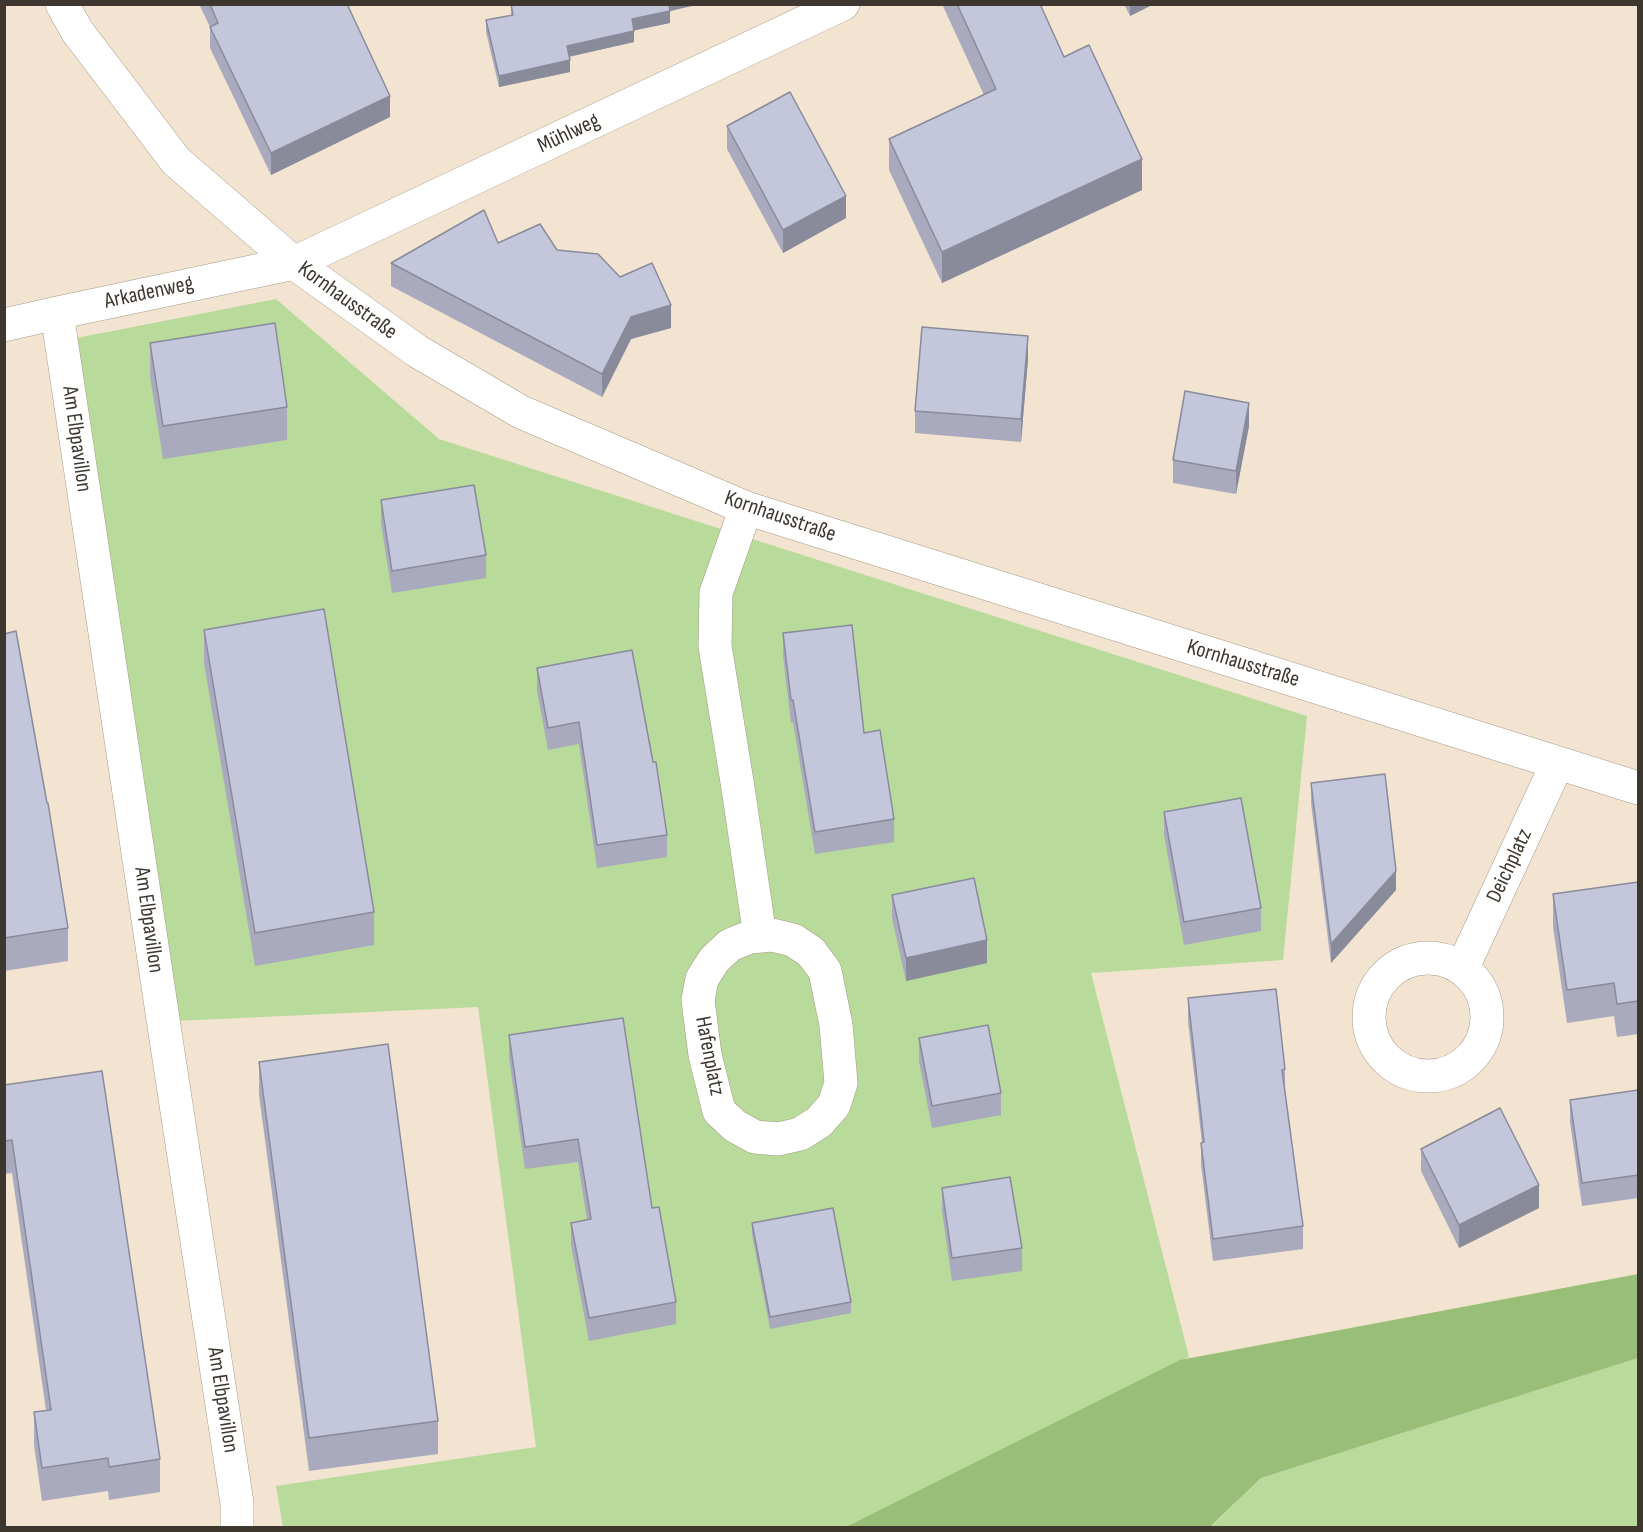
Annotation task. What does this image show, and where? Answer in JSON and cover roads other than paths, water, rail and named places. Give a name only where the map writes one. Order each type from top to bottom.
[{"type":"street","name":"Kornhausstraße","points":[[62,4],[77,31],[176,161],[294,263],[417,351],[520,412],[746,508],[1638,788]]},
{"type":"street","name":"Mühlweg","points":[[294,263],[843,4]]},
{"type":"street","name":"Arkadenweg","points":[[4,325],[294,263]]},
{"type":"street","name":"Am Elbpavillon","points":[[57,312],[237,1503],[237,1527]]},
{"type":"street","points":[[746,508],[716,593],[715,646],[760,936]]},
{"type":"street","name":"Deichplatz","points":[[1462,969],[1557,764]]},
{"type":"street","name":"Hafenplatz","points":[[772,935],[793,940],[811,952],[825,970],[837,1037],[841,1083],[834,1105],[819,1122],[800,1134],[778,1139],[755,1137],[735,1126],[719,1111],[705,1055],[698,1000],[702,979],[714,960],[730,945],[750,937],[760,936],[772,935]]}]
